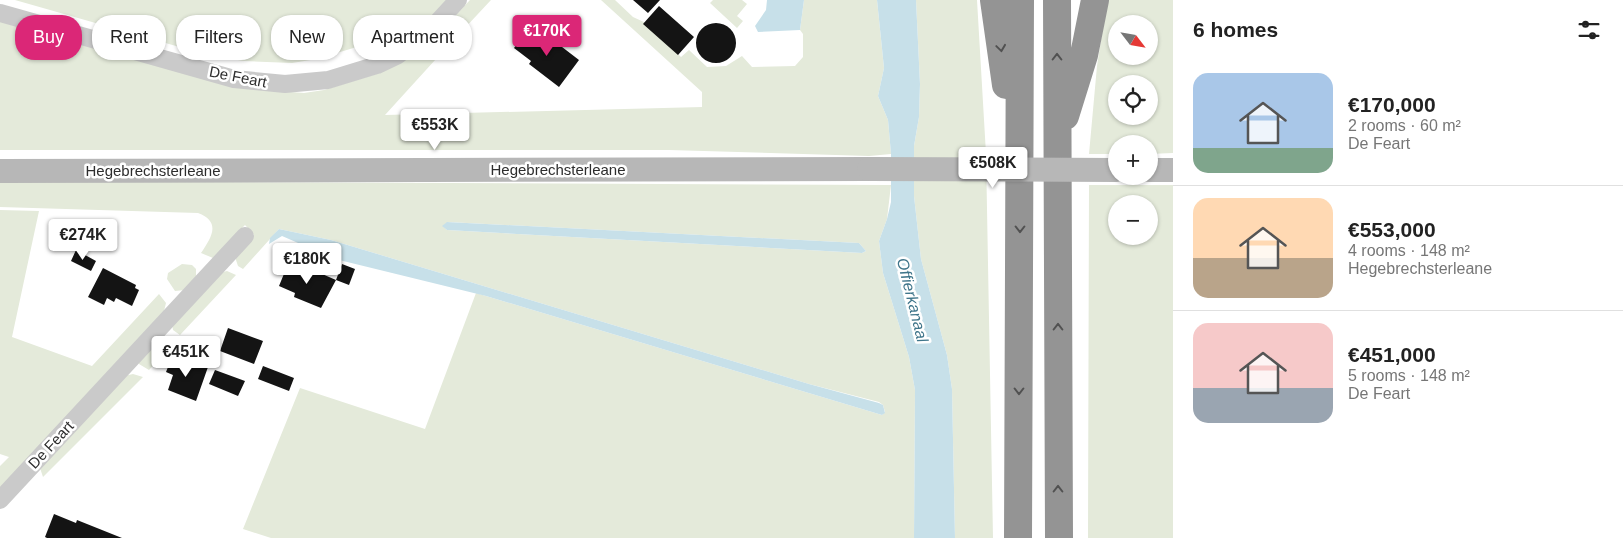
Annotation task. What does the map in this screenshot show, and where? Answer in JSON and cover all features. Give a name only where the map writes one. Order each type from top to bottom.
[{"type":"highway","points":[[994,0],[1020,180]]},
{"type":"highway","points":[[1018,538],[1020,0]]},
{"type":"highway","points":[[1057,0],[1058,538]]},
{"type":"highway","points":[[1057,141],[1084,55],[1095,0]]},
{"type":"street","name":"De Feart","points":[[0,13],[234,79],[286,84],[328,80],[398,55],[432,28],[458,0]]},
{"type":"street","name":"Hegebrechsterleane","points":[[0,171],[1108,170]]},
{"type":"street","name":"De Feart","points":[[0,500],[245,236]]},
{"type":"green space","points":[[15,0],[450,0],[433,15],[353,15],[353,48],[343,51],[343,15],[271,15],[271,60],[311,60],[292,63],[237,60],[261,60],[261,15],[176,15],[176,46],[166,43],[166,15],[92,15],[92,22],[82,19],[82,15],[68,15]]},
{"type":"green space","points":[[470,0],[491,0],[472,20],[472,15],[456,15]]},
{"type":"green space","points":[[601,0],[615,0],[633,17],[646,23],[681,57],[689,50],[707,67],[726,66],[742,56],[752,67],[795,66],[803,57],[803,34],[800,30],[804,0],[877,0],[884,68],[878,96],[888,120],[891,154],[869,156],[669,150],[0,150],[0,21],[15,25],[15,60],[82,60],[82,43],[92,46],[92,60],[145,60],[252,89],[304,93],[324,90],[376,74],[404,60],[435,60],[385,115],[702,107],[702,92]]},
{"type":"green space","points":[[713,0],[742,0],[747,4],[737,16],[743,21],[737,28],[710,3]]},
{"type":"green space","points":[[916,0],[977,0],[986,154],[993,538],[955,538],[952,389],[947,355],[921,259],[914,196],[914,146],[919,117],[920,84]]},
{"type":"green space","points":[[1107,0],[1173,0],[1173,153],[1158,154],[1158,135],[1108,135],[1108,154],[1089,154],[1097,66]]},
{"type":"green space","points":[[0,181],[891,185],[887,219],[879,241],[883,273],[909,357],[915,390],[914,538],[271,538],[243,529],[300,388],[425,429],[476,293],[882,415],[885,412],[883,405],[879,402],[809,384],[331,240],[279,229],[243,269],[238,266],[235,257],[254,235],[245,225],[213,258],[201,253],[211,236],[212,226],[210,221],[198,213],[0,207]],"holes":[[[448,222],[859,243],[866,251],[862,253],[447,230],[443,226]]]},
{"type":"green space","points":[[1089,185],[1173,185],[1173,538],[1088,538]]},
{"type":"green space","points":[[0,210],[39,211],[12,337],[92,366],[159,294],[166,303],[164,311],[0,490],[0,466],[9,457],[0,454]]},
{"type":"green space","points":[[182,264],[192,265],[196,269],[196,276],[185,290],[175,291],[167,279],[168,273]]},
{"type":"green space","points":[[227,271],[236,275],[180,335],[173,330],[172,324],[219,273]]},
{"type":"green space","points":[[156,341],[174,343],[149,370],[139,364],[138,361]]},
{"type":"green space","points":[[133,374],[143,377],[43,477],[40,468],[124,376]]},
{"type":"water","points":[[767,0],[804,0],[800,30],[758,32],[755,26],[766,10]]},
{"type":"water","name":"Offierkanaal","points":[[877,0],[916,0],[920,84],[919,117],[914,146],[914,196],[921,259],[947,355],[952,389],[955,538],[914,538],[915,390],[909,357],[883,273],[879,241],[891,202],[891,154],[888,120],[878,96],[884,68]]},
{"type":"water","points":[[447,222],[859,243],[866,251],[862,253],[447,230],[442,226]]},
{"type":"water","points":[[279,229],[331,240],[809,384],[879,403],[883,405],[885,413],[882,415],[486,296],[335,259],[282,236],[269,244],[270,238]]},
{"type":"building","points":[[633,0],[660,0],[648,13]]},
{"type":"building","points":[[659,6],[694,37],[678,55],[643,24]]},
{"type":"building","points":[[544,15],[551,20],[545,28],[539,23]]},
{"type":"building","points":[[720,23],[727,26],[733,32],[736,43],[735,51],[727,60],[720,63],[712,63],[705,60],[697,51],[696,39],[699,32],[708,24]]},
{"type":"building","points":[[529,28],[543,39],[545,36],[549,37],[579,60],[559,87],[529,64],[531,61],[514,48]]},
{"type":"building","points":[[76,250],[96,261],[91,271],[71,261]]},
{"type":"building","points":[[288,264],[305,271],[306,267],[336,280],[321,308],[294,297],[295,293],[279,286]]},
{"type":"building","points":[[342,264],[355,269],[349,285],[336,280]]},
{"type":"building","points":[[103,268],[136,285],[135,288],[139,290],[132,306],[116,298],[114,302],[107,298],[104,305],[88,297]]},
{"type":"building","points":[[228,328],[263,341],[254,364],[220,351]]},
{"type":"building","points":[[172,357],[192,365],[193,361],[208,367],[196,401],[168,390],[173,375],[166,372]]},
{"type":"building","points":[[263,366],[294,378],[289,391],[258,379]]},
{"type":"building","points":[[215,370],[245,381],[238,396],[209,384]]},
{"type":"building","points":[[54,514],[76,523],[77,520],[122,538],[47,538],[45,537]]}]
